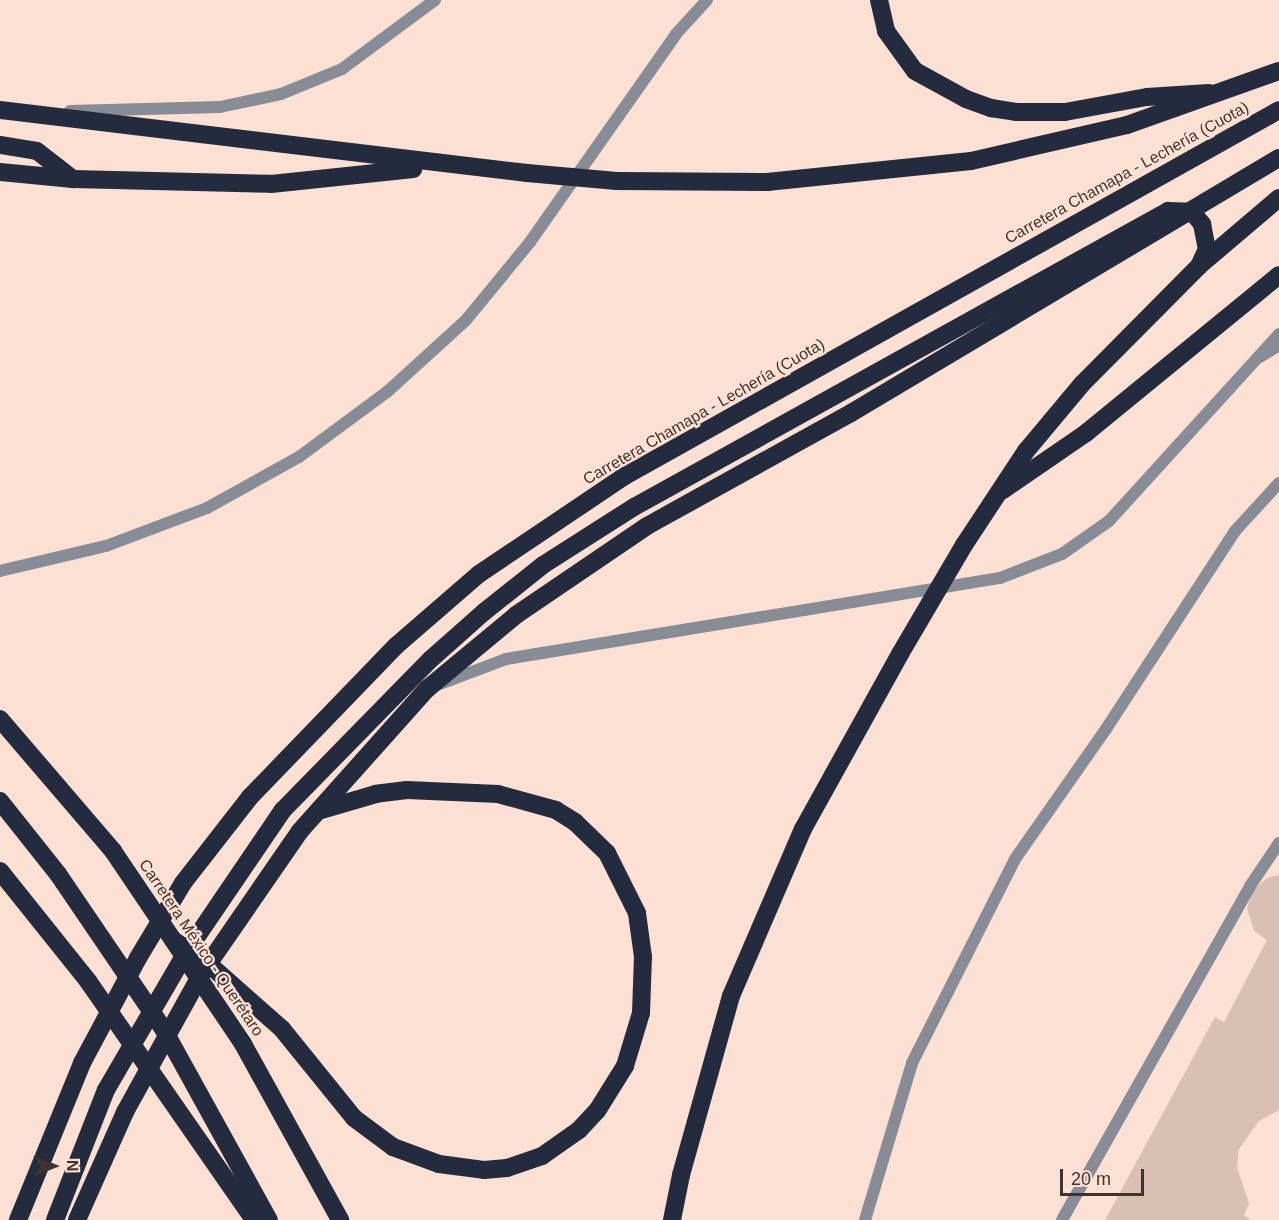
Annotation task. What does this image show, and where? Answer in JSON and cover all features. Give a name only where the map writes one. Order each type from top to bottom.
[{"type":"highway","points":[[879,0],[891,39],[915,71],[966,99],[991,108],[1016,112],[1065,112],[1147,97],[1226,92]]},
{"type":"highway","points":[[6,110],[444,166],[617,181],[767,182],[929,167],[1076,139],[1226,92],[1279,71]]},
{"type":"highway","name":"Carretera Chamapa - Lechería (Cuota)","points":[[18,1220],[82,1063],[183,883],[250,797],[397,645],[462,588],[615,482],[1279,110]]},
{"type":"highway","points":[[0,145],[37,151],[73,179]]},
{"type":"highway","points":[[77,1220],[124,1112],[200,976],[300,831],[427,689],[516,615],[647,526],[851,412],[1192,212],[1279,158]]},
{"type":"highway","points":[[0,172],[73,179],[271,184],[444,166]]},
{"type":"highway","points":[[672,1220],[681,1175],[731,996],[803,829],[900,654],[964,545],[994,496],[1082,384],[1199,266],[1279,198]]},
{"type":"highway","points":[[55,1220],[106,1090],[186,954],[283,810],[431,659],[543,565],[644,502],[1168,211],[1192,212],[1202,224],[1207,239],[1199,266]]},
{"type":"highway","points":[[994,496],[1086,433],[1279,275]]},
{"type":"highway","name":"Carretera México - Querétaro","points":[[0,719],[113,851],[243,1044],[340,1220]]},
{"type":"highway","points":[[173,940],[212,967],[282,1029],[354,1118],[393,1147],[439,1164],[484,1170],[507,1168],[543,1156],[579,1130],[597,1111],[625,1066],[641,1012],[643,957],[637,913],[608,853],[575,822],[556,810],[468,790],[376,794],[316,811]]},
{"type":"highway","points":[[0,801],[58,874],[164,1030],[268,1220]]},
{"type":"highway","points":[[0,871],[88,981],[254,1220]]},
{"type":"street","points":[[6,110],[220,107],[281,94],[342,69],[435,0]]},
{"type":"street","points":[[0,571],[106,546],[207,508],[299,457],[387,392],[466,320],[530,242],[676,34],[707,0]]},
{"type":"street","points":[[427,689],[506,659],[1000,578],[1062,554],[1109,521],[1279,334]]},
{"type":"street","points":[[1252,362],[1279,345]]},
{"type":"street","points":[[865,1220],[912,1064],[1015,859],[1106,729],[1235,531],[1279,483]]},
{"type":"street","points":[[1062,1220],[1250,886],[1279,843]]},
{"type":"building","points":[[1279,875],[1279,1110],[1259,1121],[1239,1149],[1237,1168],[1249,1203],[1244,1215],[1251,1220],[1105,1220],[1215,1017],[1224,1022],[1267,940],[1254,931],[1247,908],[1254,888],[1269,877]]}]
